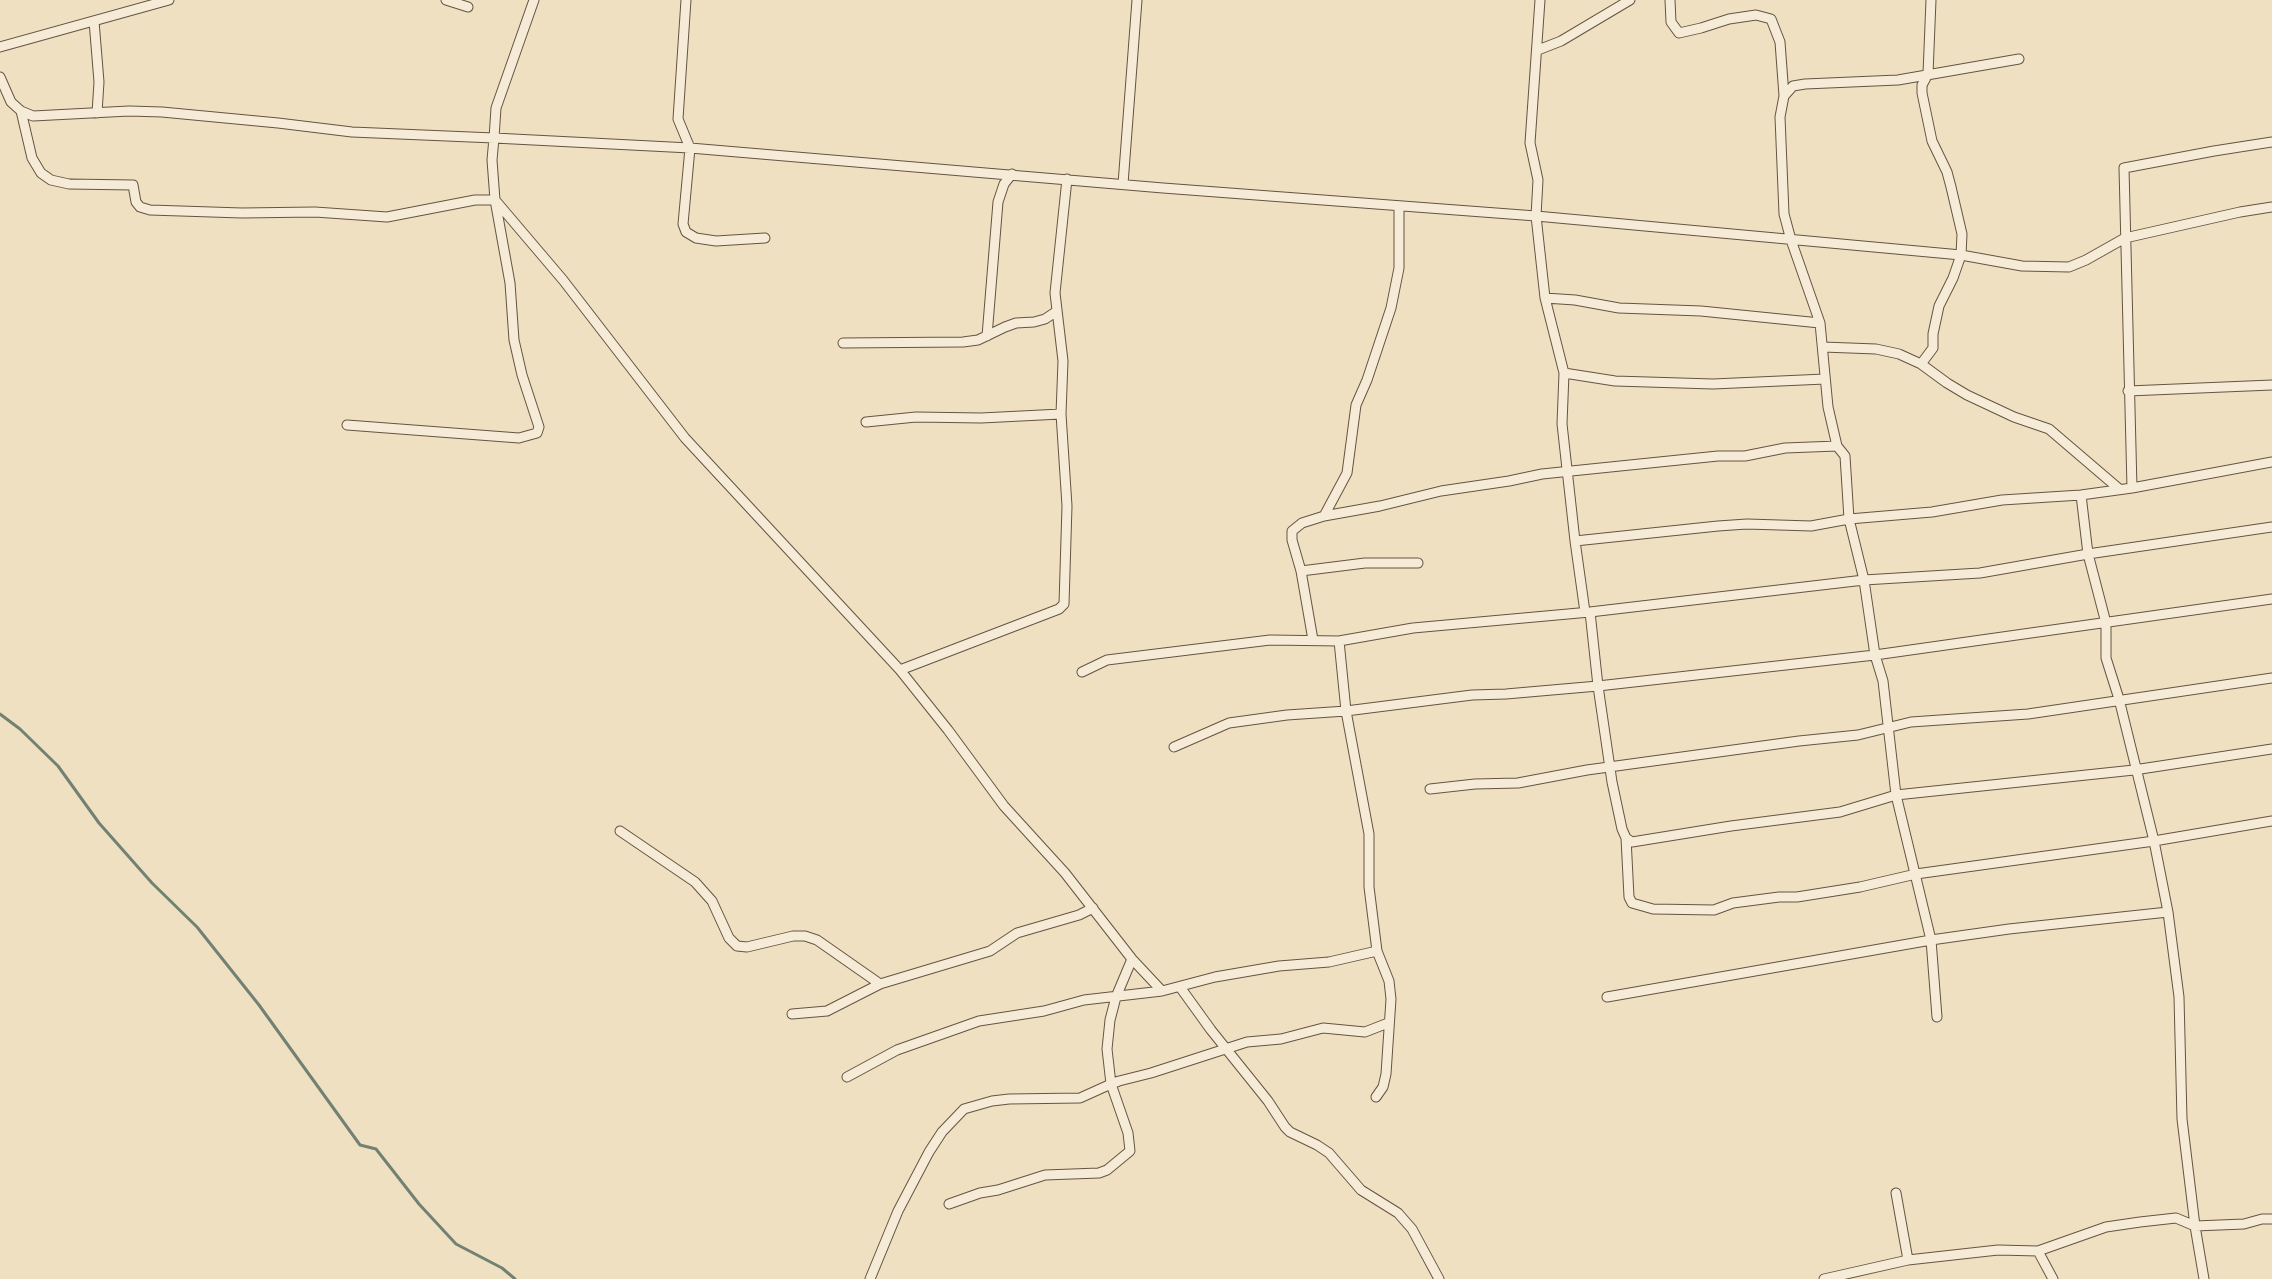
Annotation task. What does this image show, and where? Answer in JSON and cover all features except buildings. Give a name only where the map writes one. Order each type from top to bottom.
[{"type":"street","points":[[0,47],[169,0]]},
{"type":"street","points":[[447,0],[468,7]]},
{"type":"street","points":[[347,425],[519,438],[537,433],[539,427],[522,375],[514,340],[510,283],[495,200],[492,160],[496,108],[534,0]]},
{"type":"street","points":[[686,0],[678,119],[690,148],[683,224],[686,232],[696,238],[716,241],[765,238]]},
{"type":"street","points":[[1123,184],[1137,0]]},
{"type":"street","points":[[1540,0],[1530,143],[1538,180],[1536,216],[1545,298],[1564,373],[1562,424],[1575,542],[1611,767],[1622,829],[1626,838],[1629,897],[1632,903],[1653,909],[1714,910],[1733,903],[1797,897],[1860,887],[1916,874],[2154,841],[2272,821]]},
{"type":"street","points":[[1538,50],[1561,41],[1630,0]]},
{"type":"street","points":[[1670,0],[1671,22],[1678,33],[1756,15],[1771,19],[1780,42],[1784,96],[1780,117],[1784,214],[1820,323],[1824,380],[1830,418],[1837,446],[1845,456],[1849,519],[1864,580],[1875,655],[1883,681],[1890,726],[1896,795],[1931,940],[1937,1017]]},
{"type":"street","points":[[1921,364],[1933,348],[1933,334],[1939,306],[1961,255],[1962,234],[1947,172],[1932,141],[1926,119],[1922,85],[1928,74],[1931,0]]},
{"type":"street","points":[[94,21],[99,82],[97,113]]},
{"type":"street","points":[[1784,96],[1793,86],[1805,84],[1898,80],[2019,59]]},
{"type":"street","points":[[0,77],[11,102],[21,111],[33,116],[162,112],[352,132],[690,148],[1399,207],[1536,216],[1961,255],[2022,266],[2069,267],[2125,238],[2272,207]]},
{"type":"street","points":[[21,111],[32,158],[41,173],[51,180],[69,184],[133,185],[136,202],[140,207],[150,210],[242,213],[315,212],[387,217],[475,200],[495,200],[563,280],[686,438],[900,670],[1004,806],[1065,873],[1132,959],[1162,992]]},
{"type":"street","points":[[2132,488],[2124,168],[2214,150],[2272,142]]},
{"type":"street","points":[[987,336],[998,202],[1004,184],[1012,174]]},
{"type":"street","points":[[900,670],[1049,613],[1064,604],[1067,506],[1061,414],[1063,361],[1055,293],[1067,179]]},
{"type":"street","points":[[1324,516],[1347,473],[1356,405],[1367,380],[1391,308],[1399,268],[1399,207]]},
{"type":"street","points":[[1545,298],[1575,300],[1619,308],[1701,311],[1820,323]]},
{"type":"street","points":[[843,343],[963,342],[987,336],[1005,327],[1045,319],[1057,311]]},
{"type":"street","points":[[1823,347],[1876,350],[1899,354],[1921,364],[1967,395],[2014,417],[2049,429],[2088,465],[2118,488]]},
{"type":"street","points":[[1564,373],[1615,381],[1713,384],[1824,380]]},
{"type":"street","points":[[2128,391],[2272,385]]},
{"type":"street","points":[[866,422],[916,417],[981,418],[1061,414]]},
{"type":"street","points":[[1313,640],[1301,570],[1292,540],[1292,531],[1302,523],[1324,516],[1380,506],[1441,491],[1569,472],[1718,456],[1745,456],[1785,448],[1837,446]]},
{"type":"street","points":[[1575,542],[1747,524],[1811,526],[1849,519],[1932,512],[2002,500],[2081,495],[2118,488],[2132,488],[2272,462]]},
{"type":"street","points":[[2081,495],[2088,554],[2106,623],[2106,658],[2119,699],[2134,770],[2154,841],[2168,912],[2179,997],[2182,1119],[2204,1279]]},
{"type":"street","points":[[1082,672],[1107,660],[1270,640],[1339,641],[1413,628],[1587,612],[1864,580],[1980,573],[2088,554],[2272,527]]},
{"type":"street","points":[[1301,570],[1365,563],[1418,563]]},
{"type":"street","points":[[1174,747],[1229,723],[1287,715],[1346,711],[1472,695],[1598,686],[1875,655],[2272,599]]},
{"type":"street","points":[[1339,641],[1346,711],[1369,834],[1369,887],[1377,951],[1389,981],[1391,999],[1386,1074],[1383,1087],[1376,1096]]},
{"type":"street","points":[[1430,789],[1475,784],[1518,783],[1611,767],[1858,735],[1911,722],[2028,714],[2272,678]]},
{"type":"street","points":[[1626,838],[1632,842],[1840,812],[1896,795],[2134,770],[2272,749]]},
{"type":"street","points":[[620,831],[695,882],[712,901],[729,939],[737,946],[747,947],[793,936],[806,936],[817,940],[880,984]]},
{"type":"street","points":[[792,1014],[827,1011],[880,984],[990,951],[1017,933],[1093,909]]},
{"type":"street","points":[[1607,997],[1931,940],[2008,929],[2168,912]]},
{"type":"street","points":[[847,1077],[897,1050],[979,1021],[1044,1011],[1084,1000],[1162,992],[1215,977],[1279,966],[1329,962],[1377,951]]},
{"type":"street","points":[[949,1204],[1045,1175],[1099,1173],[1107,1170],[1130,1151],[1131,1143],[1112,1084],[1107,1049],[1110,1020],[1116,997],[1132,959]]},
{"type":"street","points":[[1180,987],[1285,1127],[1329,1153],[1361,1190],[1386,1204],[1407,1221],[1440,1279]]},
{"type":"street","points":[[870,1279],[898,1211],[929,1152],[942,1132],[964,1109],[1009,1099],[1080,1098],[1112,1084],[1247,1042],[1281,1039],[1323,1028],[1365,1032],[1388,1023]]},
{"type":"street","points":[[1896,1193],[1908,1260]]},
{"type":"street","points":[[1824,1279],[1908,1260],[1998,1250],[2038,1251],[2106,1227],[2140,1222],[2176,1218],[2195,1226],[2244,1224],[2272,1219]]},
{"type":"street","points":[[2038,1251],[2053,1279]]},
{"type":"waterway","points":[[0,714],[20,729],[58,766],[99,823],[152,883],[197,927],[259,1005],[360,1145],[376,1149],[419,1204],[456,1244],[502,1268],[515,1279]]}]
